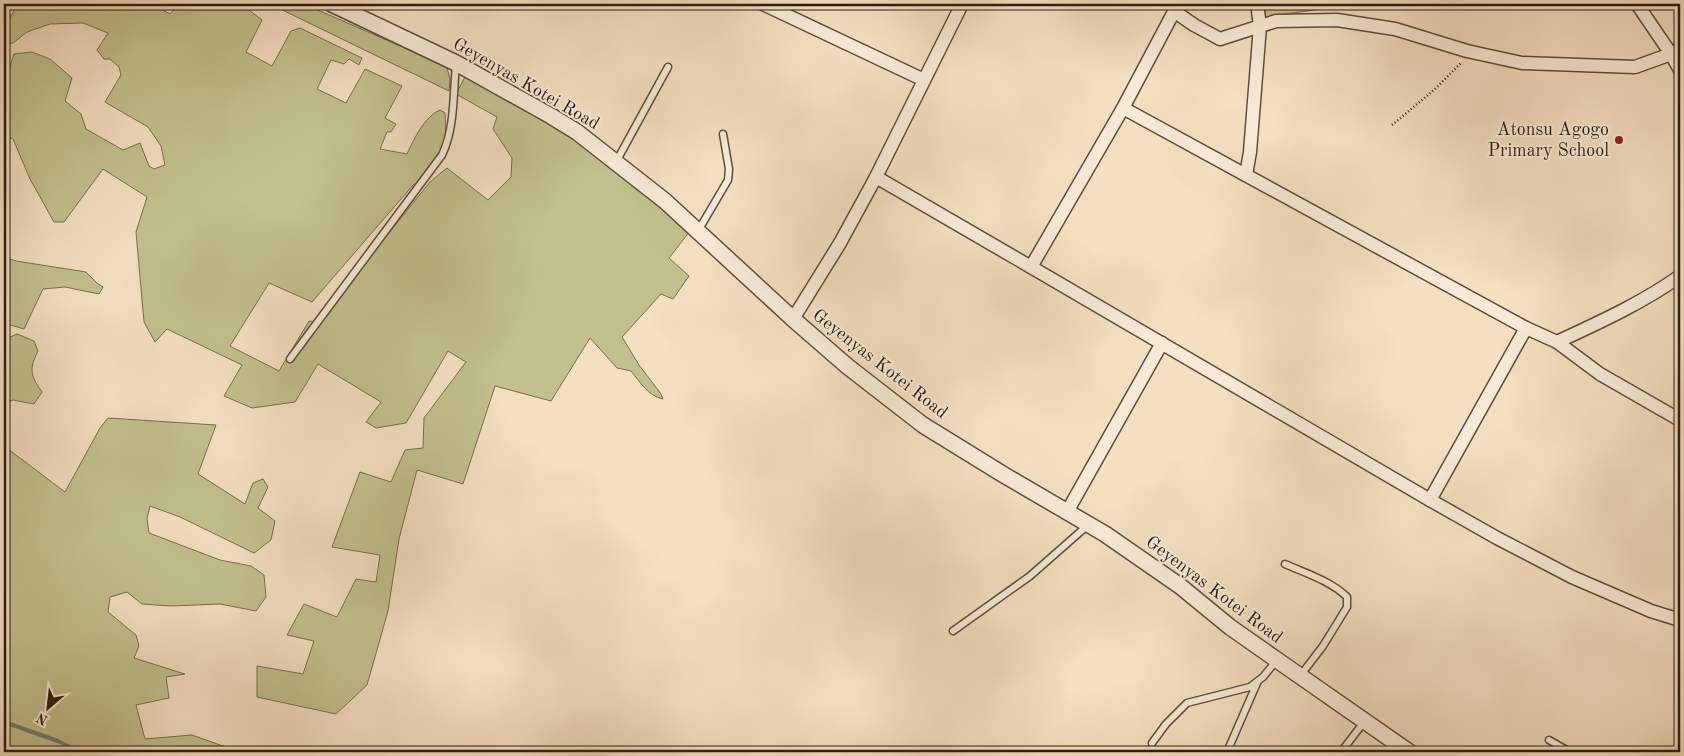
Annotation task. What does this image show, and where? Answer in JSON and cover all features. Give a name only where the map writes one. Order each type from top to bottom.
[{"type":"street","name":"Geyenyas Kotei Road","points":[[332,4],[456,63],[577,132],[665,201],[847,366],[923,425],[1088,524],[1180,586],[1230,627],[1409,752]]},
{"type":"street","points":[[763,4],[924,80]]},
{"type":"street","points":[[793,319],[840,243],[876,177],[962,4]]},
{"type":"street","points":[[1246,175],[1250,152],[1260,26],[1257,4]]},
{"type":"street","points":[[1637,4],[1676,52],[1680,70]]},
{"type":"street","points":[[1031,267],[1123,108],[1176,8],[1194,25],[1220,39],[1276,21],[1336,20],[1395,28],[1473,52],[1522,62],[1634,67],[1676,52]]},
{"type":"street","points":[[1123,108],[1526,328],[1557,342],[1600,374],[1680,420]]},
{"type":"street","points":[[876,177],[1430,500],[1572,577],[1651,612],[1680,620]]},
{"type":"street","points":[[1557,342],[1625,311],[1680,276]]},
{"type":"street","points":[[1430,500],[1526,328]]},
{"type":"street","points":[[1067,512],[1162,344]]},
{"type":"lane","points":[[290,359],[442,155],[447,144],[450,129],[456,63]]},
{"type":"lane","points":[[616,162],[668,67]]},
{"type":"lane","points":[[698,231],[728,180],[730,169],[723,134]]},
{"type":"lane","points":[[953,632],[1030,576],[1088,524]]},
{"type":"lane","points":[[1285,564],[1325,582],[1341,591],[1347,597],[1347,607],[1323,646],[1300,677]]},
{"type":"lane","points":[[1152,743],[1166,724],[1187,703],[1250,687],[1277,660]]},
{"type":"lane","points":[[1227,752],[1257,682]]},
{"type":"lane","points":[[1342,752],[1364,722]]},
{"type":"lane","points":[[1549,740],[1570,752]]},
{"type":"path","points":[[1392,125],[1434,90],[1473,52]]},
{"type":"shaded area","points":[[18,4],[152,4],[170,14],[179,4],[241,4],[262,20],[246,52],[272,66],[291,31],[300,28],[362,58],[359,65],[349,59],[344,64],[331,60],[317,89],[346,103],[365,69],[402,86],[385,118],[396,124],[391,132],[387,132],[380,149],[407,154],[424,123],[440,110],[445,113],[446,141],[441,153],[419,184],[414,184],[312,302],[269,283],[230,346],[279,371],[309,321],[317,322],[430,182],[447,168],[488,200],[511,177],[512,158],[493,129],[497,117],[456,94],[466,75],[537,114],[583,144],[690,231],[669,258],[689,276],[673,299],[661,294],[622,337],[663,399],[649,392],[631,371],[617,368],[590,338],[551,401],[495,386],[463,484],[417,470],[399,539],[388,611],[367,685],[336,714],[257,697],[257,666],[303,674],[314,641],[287,635],[304,604],[337,617],[356,579],[376,582],[380,555],[332,547],[360,472],[391,482],[405,450],[423,448],[424,418],[466,362],[448,351],[406,423],[376,428],[366,422],[381,402],[318,364],[295,402],[252,408],[224,396],[242,365],[167,329],[155,342],[144,322],[136,232],[147,197],[103,169],[64,222],[54,222],[30,179],[13,139],[4,135],[4,80],[6,79],[14,54],[32,52],[50,59],[72,78],[65,101],[81,114],[86,129],[123,150],[140,143],[149,166],[154,169],[165,165],[161,146],[148,127],[105,102],[121,75],[119,67],[110,59],[104,59],[97,50],[108,33],[83,23],[50,24],[27,32],[13,43],[5,44],[4,28]]},
{"type":"shaded area","points":[[270,4],[304,4],[430,59],[447,68],[450,79],[449,91]]},
{"type":"shaded area","points":[[1263,4],[1357,4],[1265,17]]},
{"type":"shaded area","points":[[4,257],[16,261],[86,272],[103,287],[99,294],[65,287],[43,289],[24,329],[4,323]]},
{"type":"shaded area","points":[[17,334],[34,341],[38,351],[33,363],[32,372],[42,392],[34,404],[13,400],[4,404],[4,340]]},
{"type":"shaded area","points":[[108,418],[216,425],[198,474],[245,504],[253,483],[263,479],[268,487],[258,508],[275,521],[271,540],[254,553],[180,517],[150,506],[147,519],[149,533],[220,560],[251,566],[264,575],[266,597],[256,611],[220,604],[171,606],[142,604],[127,592],[110,597],[108,612],[136,635],[139,646],[134,658],[185,674],[166,677],[169,698],[136,705],[145,739],[192,735],[240,752],[4,752],[4,640],[6,622],[4,621],[4,446],[65,492],[100,428]]},
{"type":"waterway","points":[[4,722],[58,741],[79,752]]},
{"type":"place","name":"Atonsu Agogo Primary School","points":[[1619,140]]}]
